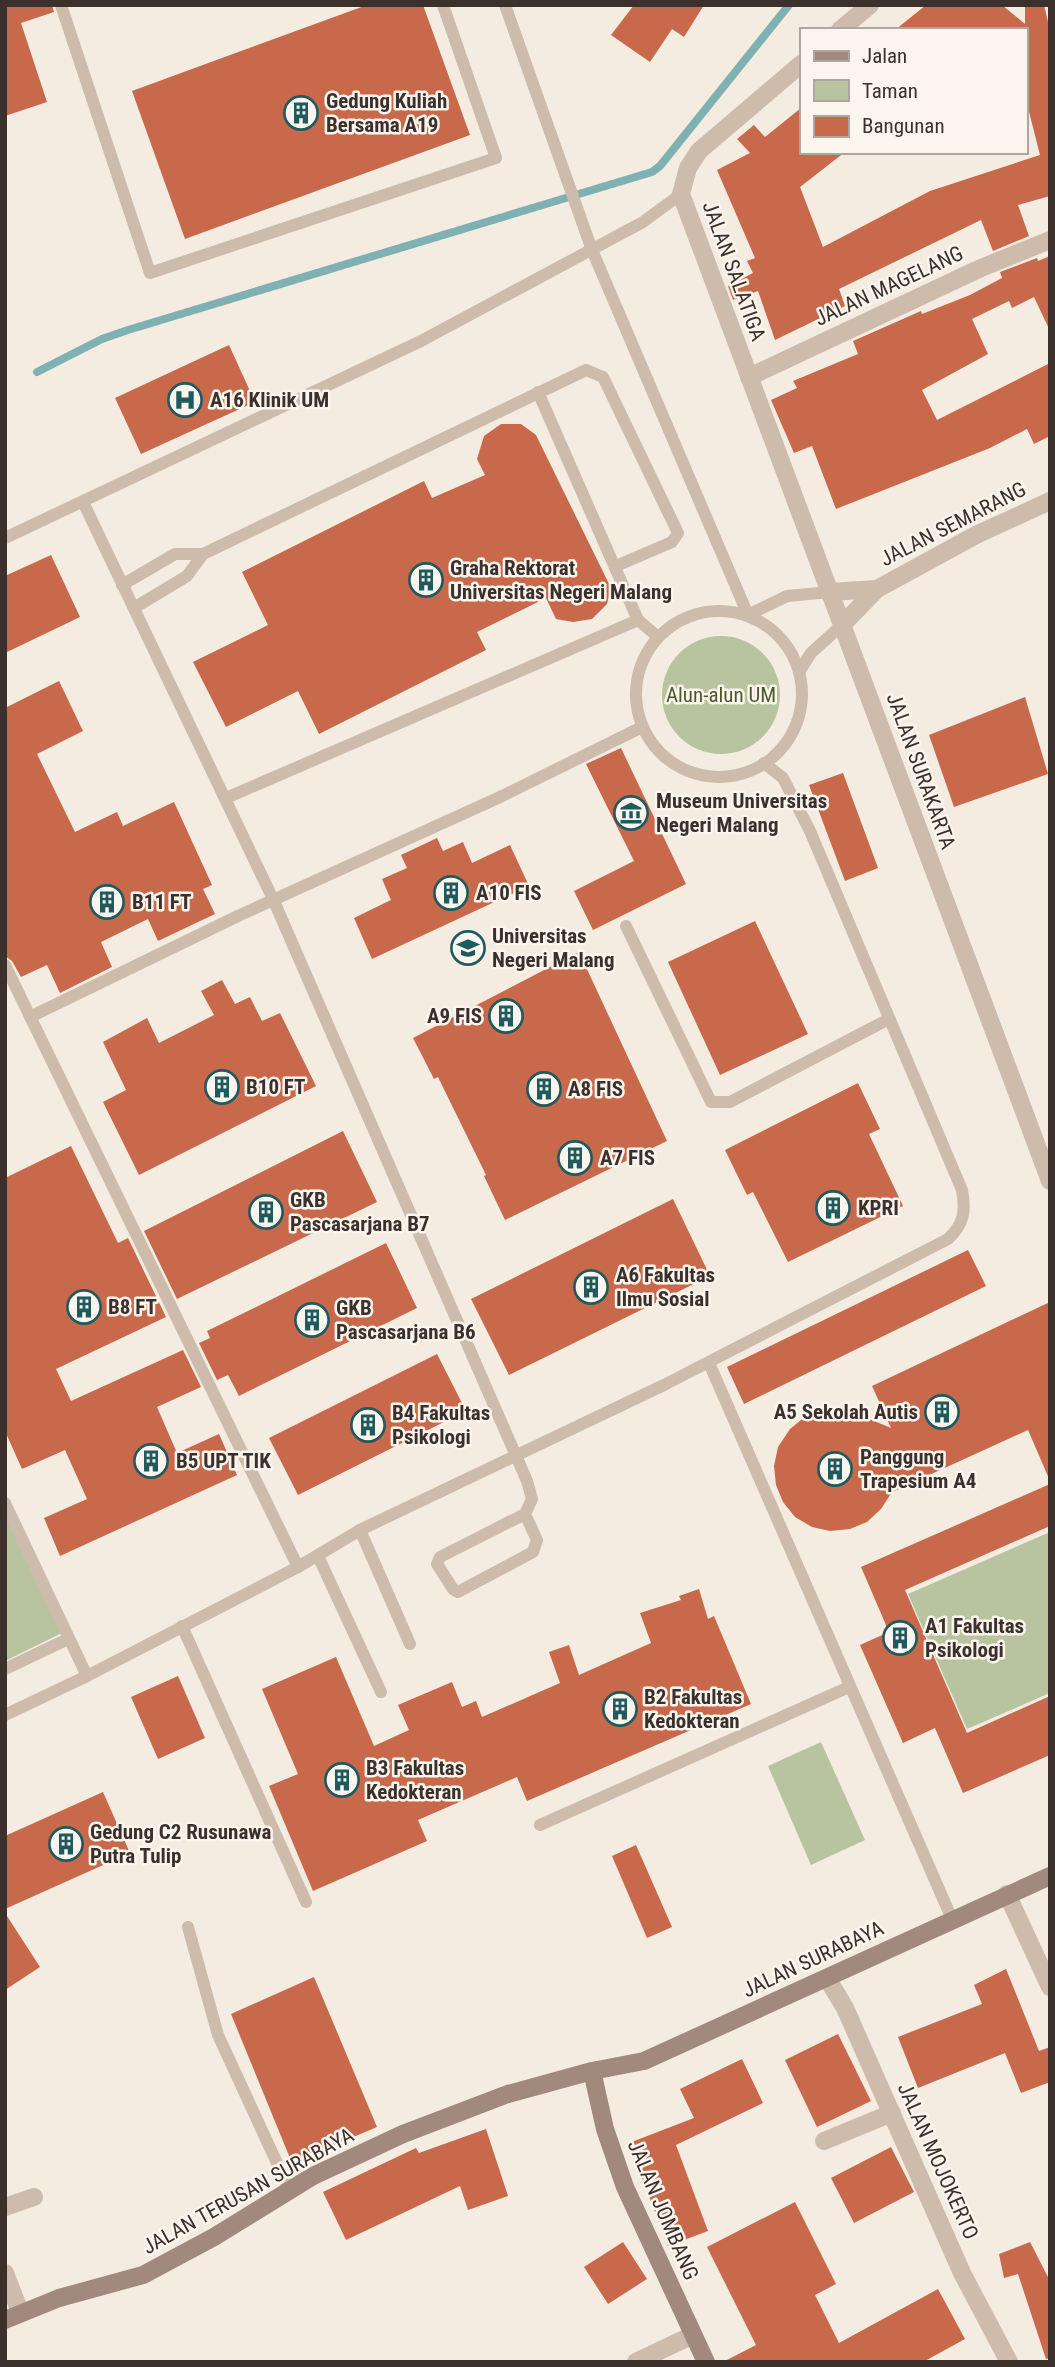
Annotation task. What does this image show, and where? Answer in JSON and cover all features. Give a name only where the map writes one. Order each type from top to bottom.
[{"type":"main road","name":"JALAN SURABAYA","points":[[592,2071],[644,2061],[1050,1876]]},
{"type":"main road","name":"JALAN TERUSAN SURABAYA","points":[[13,2316],[59,2298],[143,2275],[215,2238],[289,2189],[415,2129],[508,2094],[592,2071]]},
{"type":"main road","name":"JALAN JOMBANG","points":[[592,2071],[605,2129],[625,2187],[706,2362]]},
{"type":"street","points":[[842,28],[870,5]]},
{"type":"street","name":"JALAN SALATIGA","points":[[749,377],[681,194],[688,168],[699,151],[800,65]]},
{"type":"street","name":"JALAN MAGELANG","points":[[749,377],[981,268],[1050,240]]},
{"type":"street","name":"JALAN SURAKARTA","points":[[749,377],[1050,1181]]},
{"type":"street","name":"JALAN SEMARANG","points":[[843,624],[877,589],[976,535],[1050,501]]},
{"type":"street","name":"JALAN SEMARANG","points":[[830,592],[877,589]]},
{"type":"street","points":[[1007,1894],[1050,1987]]},
{"type":"street","name":"JALAN MOJOKERTO","points":[[827,1978],[845,2008],[978,2306],[1009,2362]]},
{"type":"street","points":[[824,2141],[892,2113]]},
{"type":"street","points":[[5,2207],[34,2197]]},
{"type":"street","points":[[5,2273],[13,2316]]},
{"type":"street","points":[[636,2362],[693,2335]]},
{"type":"lane","points":[[61,5],[150,273],[496,158],[443,5]]},
{"type":"lane","points":[[505,5],[592,250],[748,615]]},
{"type":"lane","points":[[5,538],[398,353],[643,222],[681,194]]},
{"type":"lane","points":[[122,585],[175,554],[203,554],[586,370],[603,377],[677,529],[678,537],[672,542],[616,566]]},
{"type":"lane","points":[[538,392],[638,620],[658,637]]},
{"type":"lane","points":[[83,502],[273,899],[516,1453],[532,1499],[525,1514],[440,1557],[438,1564],[453,1590],[458,1592],[533,1552],[537,1540],[525,1514]]},
{"type":"lane","points":[[134,608],[187,576],[203,554]]},
{"type":"lane","name":"JALAN SEMARANG","points":[[748,615],[787,596],[830,592]]},
{"type":"lane","points":[[710,611],[748,615],[762,622],[780,638],[794,657],[802,693],[800,713],[792,733],[780,750],[764,764],[730,776],[695,774],[663,757],[642,727],[637,712],[637,680],[641,664],[658,637],[674,624],[710,611]]},
{"type":"lane","points":[[226,797],[638,620]]},
{"type":"lane","name":"JALAN SEMARANG","points":[[799,672],[811,653],[843,624]]},
{"type":"lane","points":[[30,1017],[273,899],[498,798],[642,727]]},
{"type":"lane","points":[[5,1715],[88,1676],[298,1567],[360,1531],[516,1453],[709,1363],[948,1239],[963,1219],[962,1190],[810,831],[783,778],[764,764]]},
{"type":"lane","points":[[626,926],[711,1102],[730,1102],[889,1019]]},
{"type":"lane","points":[[5,965],[298,1567]]},
{"type":"lane","points":[[709,1363],[952,1919]]},
{"type":"lane","points":[[5,1503],[88,1676]]},
{"type":"lane","points":[[360,1531],[410,1644]]},
{"type":"lane","points":[[318,1556],[381,1692]]},
{"type":"lane","points":[[181,1626],[306,1902]]},
{"type":"lane","points":[[5,1669],[68,1639]]},
{"type":"lane","points":[[540,1825],[849,1687]]},
{"type":"lane","points":[[188,1927],[218,2035],[289,2189]]},
{"type":"green space","name":"Alun-alun UM","points":[[721,636],[744,641],[763,653],[775,672],[780,695],[775,718],[763,737],[744,749],[721,754],[698,749],[679,737],[667,718],[662,695],[667,672],[679,653],[698,641]]},
{"type":"green space","points":[[5,1498],[68,1630],[5,1661]]},
{"type":"green space","points":[[1050,1532],[1050,1693],[967,1729],[908,1594]]},
{"type":"green space","points":[[821,1742],[865,1840],[811,1865],[768,1766]]},
{"type":"building","points":[[5,5],[52,5],[54,12],[21,23],[47,102],[5,116]]},
{"type":"building","name":"Gedung Kuliah Bersama A19","points":[[367,5],[423,5],[470,135],[185,239],[132,91]]},
{"type":"building","points":[[634,5],[704,5],[684,37],[672,29],[650,62],[611,35]]},
{"type":"building","points":[[926,5],[1002,5],[1025,24],[1025,5],[1044,5],[1050,30],[1050,196],[1018,205],[1029,236],[993,251],[981,220],[839,289],[845,306],[775,340],[758,291],[733,300],[728,286],[753,273],[747,261],[755,258],[717,170],[750,153],[737,139],[754,125],[765,137],[800,109],[800,154],[842,154],[800,187],[823,247],[930,191],[1040,155],[1027,104],[1027,28],[897,28]]},
{"type":"building","points":[[1050,256],[1050,331],[1034,297],[1012,308],[1009,301],[972,319],[988,354],[922,390],[937,420],[1050,363],[1050,436],[1034,444],[1027,429],[990,448],[836,509],[812,446],[794,453],[771,400],[797,388],[793,381],[858,354],[853,341],[921,311],[922,314],[970,295],[1002,278],[1000,272]]},
{"type":"building","name":"A16 Klinik UM","points":[[229,345],[255,402],[141,454],[115,398]]},
{"type":"building","name":"Graha Rektorat Universitas Negeri Malang","points":[[501,424],[521,424],[536,435],[611,588],[607,604],[592,619],[573,622],[556,619],[546,598],[477,632],[486,650],[319,734],[298,691],[226,727],[193,662],[268,625],[242,572],[424,481],[432,498],[485,475],[477,459],[484,436]]},
{"type":"building","points":[[51,555],[80,617],[5,653],[5,576]]},
{"type":"building","name":"B11 FT","points":[[59,681],[83,731],[37,754],[75,832],[117,812],[123,826],[174,802],[212,885],[203,889],[215,914],[158,941],[148,919],[101,942],[112,967],[60,993],[47,965],[21,977],[12,961],[5,956],[5,708]]},
{"type":"building","points":[[1025,697],[1048,774],[954,807],[929,735]]},
{"type":"building","name":"Museum Universitas Negeri Malang","points":[[621,748],[686,884],[593,930],[574,891],[634,861],[586,764]]},
{"type":"building","points":[[843,773],[878,868],[845,881],[809,785]]},
{"type":"building","name":"A10 FIS","points":[[437,838],[443,851],[463,842],[472,863],[510,845],[529,886],[372,959],[354,918],[391,900],[382,879],[407,868],[401,855]]},
{"type":"building","points":[[755,921],[808,1034],[720,1075],[668,962]]},
{"type":"building","points":[[579,952],[667,1141],[505,1220],[438,1077],[434,1079],[413,1038]]},
{"type":"building","name":"B10 FT","points":[[222,980],[235,1004],[250,997],[262,1021],[280,1013],[316,1086],[139,1175],[103,1102],[126,1090],[103,1042],[147,1018],[159,1043],[214,1015],[201,991]]},
{"type":"building","points":[[858,1083],[880,1129],[869,1134],[903,1206],[788,1262],[753,1192],[747,1195],[725,1150]]},
{"type":"building","name":"GKB Pascasarjana B7","points":[[343,1131],[377,1202],[177,1299],[144,1231]]},
{"type":"building","points":[[71,1146],[118,1243],[128,1238],[166,1317],[56,1369],[71,1401],[183,1350],[201,1387],[157,1407],[177,1453],[219,1434],[237,1475],[60,1556],[44,1518],[87,1499],[65,1450],[22,1469],[5,1431],[5,1178]]},
{"type":"building","name":"A6 Fakultas Ilmu Sosial","points":[[673,1199],[710,1276],[509,1375],[471,1299]]},
{"type":"building","name":"GKB Pascasarjana B6","points":[[386,1243],[417,1308],[239,1396],[228,1375],[217,1380],[199,1343],[210,1338],[207,1331]]},
{"type":"building","points":[[968,1250],[986,1286],[744,1404],[727,1367]]},
{"type":"building","points":[[1050,1302],[1050,1481],[1028,1430],[892,1492],[881,1509],[867,1522],[850,1529],[830,1531],[812,1527],[795,1517],[783,1502],[776,1485],[774,1466],[778,1447],[790,1429],[806,1416],[826,1410],[848,1410],[891,1428],[872,1386]]},
{"type":"building","name":"B4 Fakultas Psikologi","points":[[437,1354],[466,1411],[298,1495],[269,1438]]},
{"type":"building","name":"A1 Fakultas Psikologi","points":[[1050,1484],[1050,1526],[905,1590],[967,1733],[1050,1696],[1050,1755],[963,1793],[935,1728],[903,1743],[860,1645],[889,1632],[861,1567]]},
{"type":"building","points":[[699,1589],[708,1619],[714,1616],[751,1704],[527,1801],[517,1777],[418,1820],[427,1841],[313,1891],[269,1786],[298,1774],[262,1689],[336,1657],[374,1746],[409,1730],[398,1705],[452,1682],[462,1707],[476,1701],[482,1717],[560,1683],[549,1652],[569,1645],[579,1675],[651,1643],[640,1613],[681,1600],[679,1596]]},
{"type":"building","points":[[178,1676],[205,1738],[158,1759],[131,1697]]},
{"type":"building","name":"Gedung C2 Rusunawa Putra Tulip","points":[[103,1792],[130,1853],[5,1909],[5,1836]]},
{"type":"building","points":[[636,1845],[672,1927],[647,1938],[612,1856]]},
{"type":"building","points":[[5,1913],[40,1967],[5,1990]]},
{"type":"building","points":[[1006,1969],[1039,2051],[1050,2047],[1050,2082],[1021,2093],[1005,2053],[918,2088],[898,2037],[982,2004],[974,1985]]},
{"type":"building","points":[[314,1977],[377,2127],[292,2163],[231,2014]]},
{"type":"building","points":[[838,2034],[871,2101],[817,2127],[785,2060]]},
{"type":"building","points":[[742,2059],[763,2103],[676,2145],[708,2231],[668,2246],[629,2143],[694,2118],[680,2089]]},
{"type":"building","points":[[486,2129],[508,2196],[468,2210],[460,2186],[346,2240],[323,2192],[416,2148],[419,2153]]},
{"type":"building","points":[[891,2147],[914,2192],[854,2223],[831,2178]]},
{"type":"building","points":[[795,2202],[836,2284],[815,2295],[839,2343],[938,2289],[965,2339],[923,2362],[723,2362],[756,2345],[707,2247]]},
{"type":"building","points":[[623,2242],[647,2279],[608,2304],[584,2267]]},
{"type":"building","points":[[1030,2242],[1050,2281],[1050,2358],[1046,2359],[1018,2274],[1004,2278],[999,2254]]},
{"type":"waterway","points":[[37,372],[102,339],[128,330],[652,172],[660,166],[789,5]]},
{"type":"place","name":"Gedung Kuliah Bersama A19","points":[[301,113]]},
{"type":"place","name":"A16 Klinik UM","points":[[185,400]]},
{"type":"place","name":"Graha Rektorat Universitas Negeri Malang","points":[[426,580]]},
{"type":"place","name":"Museum Universitas Negeri Malang","points":[[631,813]]},
{"type":"place","name":"A10 FIS","points":[[451,893]]},
{"type":"place","name":"B11 FT","points":[[107,902]]},
{"type":"place","name":"Universitas Negeri Malang","points":[[468,948]]},
{"type":"place","name":"A9 FIS","points":[[506,1016]]},
{"type":"place","name":"B10 FT","points":[[222,1087]]},
{"type":"place","name":"A8 FIS","points":[[544,1089]]},
{"type":"place","name":"A7 FIS","points":[[575,1158]]},
{"type":"place","name":"KPRI","points":[[833,1208]]},
{"type":"place","name":"GKB Pascasarjana B7","points":[[266,1212]]},
{"type":"place","name":"A6 Fakultas Ilmu Sosial","points":[[591,1287]]},
{"type":"place","name":"B8 FT","points":[[84,1307]]},
{"type":"place","name":"GKB Pascasarjana B6","points":[[312,1320]]},
{"type":"place","name":"A5 Sekolah Autis","points":[[942,1412]]},
{"type":"place","name":"B4 Fakultas Psikologi","points":[[368,1425]]},
{"type":"place","name":"B5 UPT TIK","points":[[151,1461]]},
{"type":"place","name":"Panggung Trapesium A4","points":[[835,1469]]},
{"type":"place","name":"A1 Fakultas Psikologi","points":[[900,1638]]},
{"type":"place","name":"B2 Fakultas Kedokteran","points":[[620,1709]]},
{"type":"place","name":"B3 Fakultas Kedokteran","points":[[342,1780]]},
{"type":"place","name":"Gedung C2 Rusunawa Putra Tulip","points":[[66,1844]]}]
